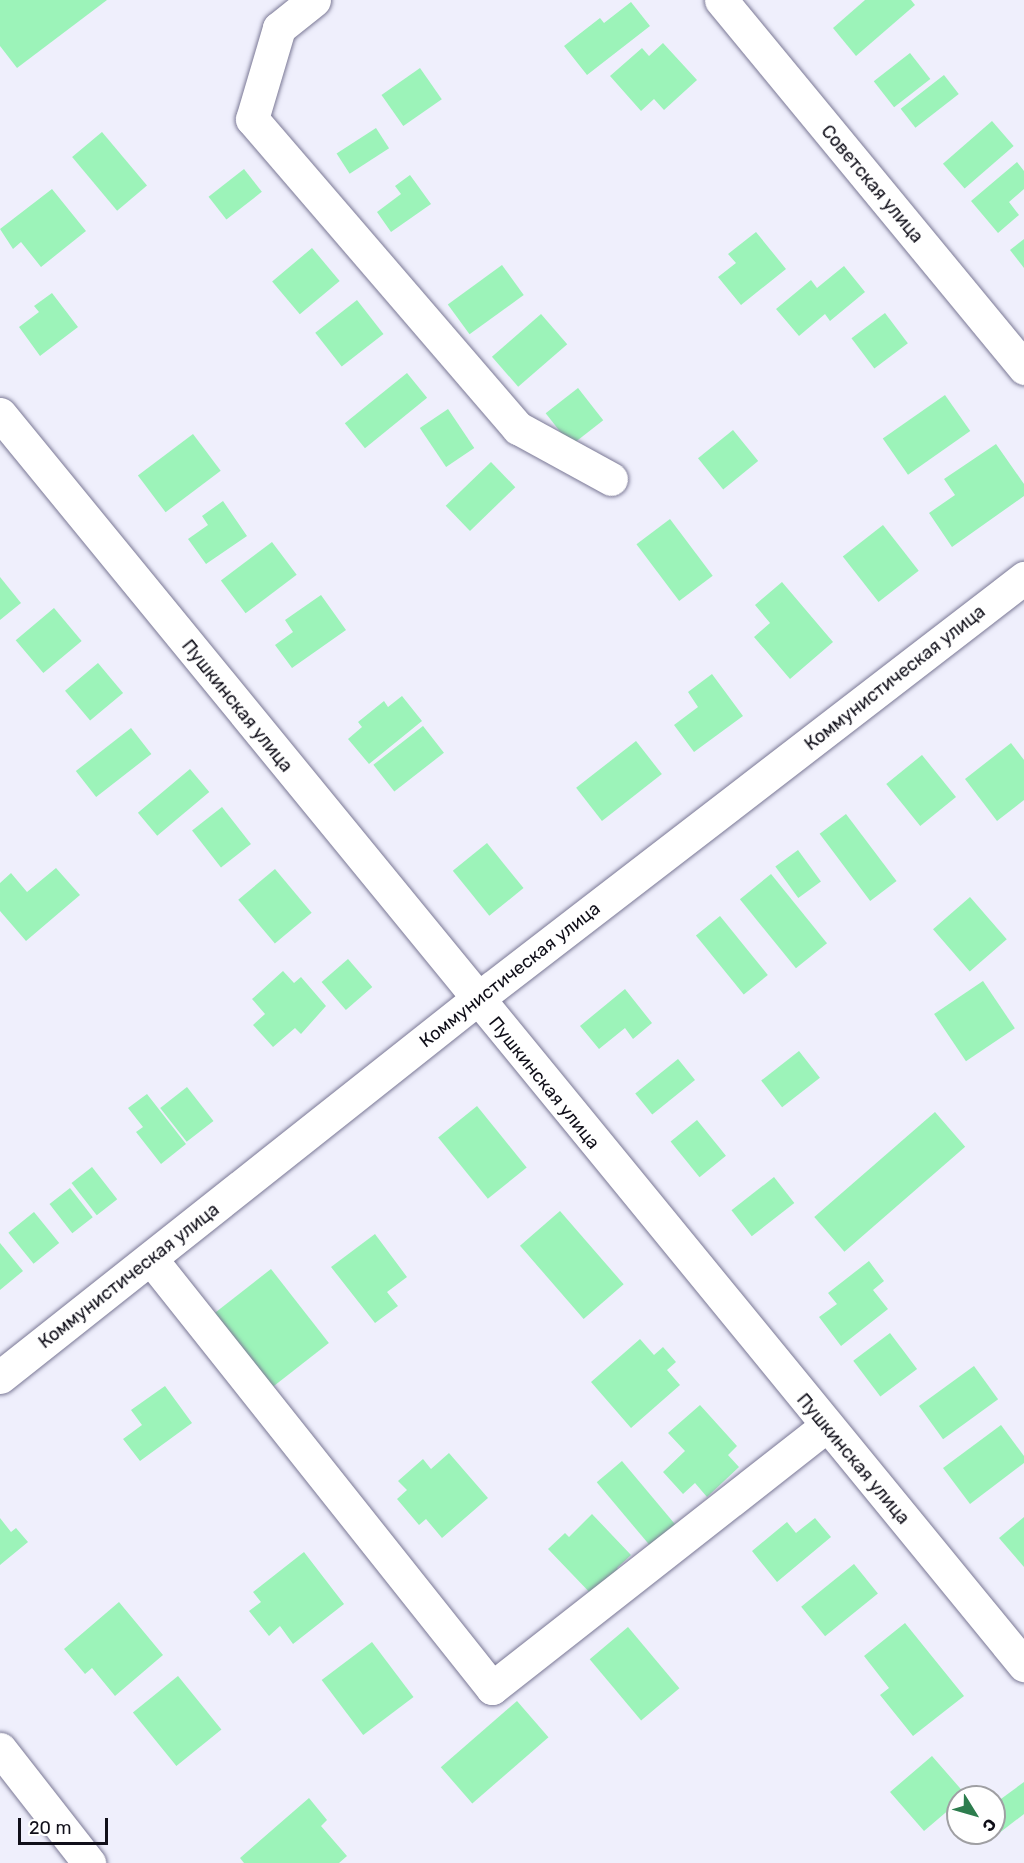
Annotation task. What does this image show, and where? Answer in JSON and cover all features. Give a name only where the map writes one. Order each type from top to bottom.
[{"type":"street","points":[[314,0],[279,28],[252,119],[518,428],[611,479]]},
{"type":"street","name":"Советская улица","points":[[721,0],[1024,368]]},
{"type":"street","name":"Пушкинская улица","points":[[0,414],[476,1000],[1024,1665]]},
{"type":"street","name":"Коммунистическая улица","points":[[0,1377],[476,1000],[1024,578]]},
{"type":"street","points":[[151,1259],[492,1688],[826,1426]]},
{"type":"street","points":[[5,1766],[89,1863]]},
{"type":"building","points":[[0,0],[107,0],[17,68],[0,46]]},
{"type":"building","points":[[865,0],[911,0],[915,5],[856,56],[833,28]]},
{"type":"building","points":[[631,2],[650,26],[587,75],[564,46],[600,18],[604,23]]},
{"type":"building","points":[[663,43],[697,80],[664,110],[654,99],[641,111],[610,76],[642,48],[649,56]]},
{"type":"building","points":[[910,53],[930,79],[894,107],[874,81]]},
{"type":"building","points":[[420,68],[442,99],[403,126],[381,95]]},
{"type":"building","points":[[944,75],[959,94],[915,128],[901,109]]},
{"type":"building","points":[[992,121],[1014,146],[965,189],[943,164]]},
{"type":"building","points":[[376,128],[389,148],[350,174],[337,154]]},
{"type":"building","points":[[102,132],[147,186],[117,211],[72,157]]},
{"type":"building","points":[[1017,162],[1024,171],[1024,189],[1009,202],[1019,215],[998,233],[971,201]]},
{"type":"building","points":[[244,169],[262,192],[226,220],[209,197]]},
{"type":"building","points":[[410,175],[431,204],[391,232],[377,212],[401,194],[395,186]]},
{"type":"building","points":[[52,189],[86,231],[41,267],[21,242],[13,249],[0,229]]},
{"type":"building","points":[[756,232],[786,269],[741,305],[718,277],[736,263],[728,254]]},
{"type":"building","points":[[1024,239],[1024,268],[1010,250]]},
{"type":"building","points":[[312,248],[340,281],[300,314],[272,281]]},
{"type":"building","points":[[502,265],[524,295],[470,334],[448,304]]},
{"type":"building","points":[[844,266],[865,292],[830,321],[825,314],[799,336],[776,309],[811,280],[817,288]]},
{"type":"building","points":[[52,293],[78,327],[40,356],[19,327],[39,312],[34,306]]},
{"type":"building","points":[[357,300],[383,334],[342,367],[315,333]]},
{"type":"building","points":[[885,313],[908,343],[874,369],[851,338]]},
{"type":"building","points":[[541,314],[567,344],[518,387],[492,357]]},
{"type":"building","points":[[407,373],[427,398],[365,448],[345,423]]},
{"type":"building","points":[[578,388],[603,420],[571,446],[546,413]]},
{"type":"building","points":[[945,395],[970,431],[908,475],[883,439]]},
{"type":"building","points":[[448,409],[474,448],[446,467],[420,428]]},
{"type":"building","points":[[733,430],[758,461],[723,489],[698,458]]},
{"type":"building","points":[[193,434],[221,471],[166,512],[138,476]]},
{"type":"building","points":[[996,444],[1024,484],[1024,496],[952,547],[929,513],[955,495],[944,479]]},
{"type":"building","points":[[491,462],[515,487],[470,531],[446,506]]},
{"type":"building","points":[[223,501],[247,536],[206,564],[188,539],[208,525],[202,516]]},
{"type":"building","points":[[670,519],[713,576],[679,601],[636,544]]},
{"type":"building","points":[[883,525],[919,571],[879,602],[843,556]]},
{"type":"building","points":[[272,542],[297,575],[246,613],[221,581]]},
{"type":"building","points":[[0,577],[21,603],[0,620]]},
{"type":"building","points":[[782,582],[833,642],[790,679],[754,637],[770,623],[755,605]]},
{"type":"building","points":[[321,595],[346,630],[292,668],[275,645],[293,632],[285,620]]},
{"type":"building","points":[[54,608],[82,641],[43,673],[16,640]]},
{"type":"building","points":[[98,663],[123,693],[90,721],[65,691]]},
{"type":"building","points":[[712,674],[743,716],[694,752],[674,725],[698,707],[688,692]]},
{"type":"building","points":[[402,696],[422,721],[369,764],[348,739],[362,727],[358,722],[384,701],[388,707]]},
{"type":"building","points":[[423,726],[444,753],[394,792],[373,765]]},
{"type":"building","points":[[131,728],[151,754],[96,797],[76,771]]},
{"type":"building","points":[[636,741],[662,774],[602,821],[576,788]]},
{"type":"building","points":[[1011,743],[1024,760],[1024,800],[997,821],[965,779]]},
{"type":"building","points":[[922,755],[956,797],[920,826],[886,784]]},
{"type":"building","points":[[190,769],[209,792],[157,836],[138,813]]},
{"type":"building","points":[[222,807],[251,844],[221,867],[192,830]]},
{"type":"building","points":[[846,814],[897,881],[870,901],[820,834]]},
{"type":"building","points":[[487,843],[524,888],[489,916],[453,871]]},
{"type":"building","points":[[798,850],[821,882],[798,898],[775,866]]},
{"type":"building","points":[[56,868],[80,895],[26,941],[0,911],[0,883],[11,873],[27,892]]},
{"type":"building","points":[[275,869],[312,913],[275,944],[238,900]]},
{"type":"building","points":[[771,874],[827,943],[796,968],[740,899]]},
{"type":"building","points":[[970,897],[1007,939],[970,971],[933,929]]},
{"type":"building","points":[[720,916],[768,975],[744,995],[696,936]]},
{"type":"building","points":[[348,959],[372,987],[346,1010],[322,982]]},
{"type":"building","points":[[283,971],[294,983],[301,977],[326,1006],[301,1034],[295,1028],[273,1047],[253,1025],[265,1014],[252,999]]},
{"type":"building","points":[[983,981],[1015,1028],[966,1061],[934,1014]]},
{"type":"building","points":[[625,989],[652,1023],[633,1039],[625,1028],[599,1049],[580,1026]]},
{"type":"building","points":[[799,1051],[820,1078],[782,1107],[761,1081]]},
{"type":"building","points":[[678,1059],[695,1080],[652,1115],[635,1094]]},
{"type":"building","points":[[187,1087],[213,1121],[187,1142],[160,1108]]},
{"type":"building","points":[[147,1094],[186,1144],[161,1164],[136,1132],[143,1127],[128,1108]]},
{"type":"building","points":[[477,1106],[527,1167],[488,1199],[438,1137]]},
{"type":"building","points":[[935,1112],[965,1147],[844,1252],[814,1217]]},
{"type":"building","points":[[697,1120],[726,1156],[700,1177],[671,1141]]},
{"type":"building","points":[[92,1167],[117,1199],[97,1215],[72,1183]]},
{"type":"building","points":[[774,1177],[794,1203],[752,1236],[731,1210]]},
{"type":"building","points":[[70,1188],[93,1217],[72,1233],[50,1204]]},
{"type":"building","points":[[560,1211],[624,1284],[584,1319],[520,1246]]},
{"type":"building","points":[[34,1212],[59,1243],[34,1264],[8,1233]]},
{"type":"building","points":[[375,1234],[407,1277],[387,1292],[398,1306],[375,1323],[331,1267]]},
{"type":"building","points":[[0,1243],[23,1271],[0,1290]]},
{"type":"building","points":[[869,1261],[884,1281],[873,1290],[888,1309],[841,1346],[819,1317],[837,1304],[828,1293]]},
{"type":"building","points":[[271,1269],[329,1343],[273,1387],[215,1313]]},
{"type":"building","points":[[890,1333],[917,1369],[880,1397],[853,1361]]},
{"type":"building","points":[[640,1339],[654,1355],[663,1347],[676,1362],[667,1370],[680,1385],[631,1428],[591,1382]]},
{"type":"building","points":[[974,1366],[998,1399],[943,1439],[919,1406]]},
{"type":"building","points":[[165,1386],[192,1423],[140,1461],[123,1439],[142,1425],[131,1410]]},
{"type":"building","points":[[700,1405],[737,1446],[728,1455],[739,1467],[707,1497],[695,1483],[683,1494],[663,1472],[685,1451],[668,1433]]},
{"type":"building","points":[[1001,1425],[1024,1456],[1024,1463],[970,1504],[943,1468]]},
{"type":"building","points":[[449,1453],[488,1498],[442,1538],[426,1519],[419,1525],[397,1499],[407,1490],[398,1481],[423,1459],[431,1469]]},
{"type":"building","points":[[622,1461],[679,1528],[653,1550],[597,1482]]},
{"type":"building","points":[[592,1514],[631,1555],[617,1568],[622,1573],[595,1598],[548,1549],[565,1533],[569,1537]]},
{"type":"building","points":[[1024,1517],[1024,1567],[999,1538]]},
{"type":"building","points":[[0,1518],[11,1532],[16,1528],[28,1542],[0,1565]]},
{"type":"building","points":[[815,1518],[831,1537],[777,1582],[752,1551],[787,1522],[796,1533]]},
{"type":"building","points":[[304,1552],[344,1604],[293,1644],[280,1626],[269,1636],[249,1611],[261,1602],[253,1592]]},
{"type":"building","points":[[854,1564],[878,1594],[825,1636],[801,1607]]},
{"type":"building","points":[[119,1602],[163,1655],[115,1696],[92,1668],[85,1674],[64,1649]]},
{"type":"building","points":[[905,1623],[964,1696],[913,1736],[880,1695],[889,1688],[864,1656]]},
{"type":"building","points":[[628,1627],[679,1688],[641,1720],[590,1659]]},
{"type":"building","points":[[372,1642],[414,1697],[363,1735],[322,1680]]},
{"type":"building","points":[[178,1676],[221,1730],[176,1766],[133,1713]]},
{"type":"building","points":[[517,1701],[548,1737],[472,1803],[441,1767]]},
{"type":"building","points":[[932,1756],[957,1785],[946,1785],[946,1812],[924,1831],[890,1792]]},
{"type":"building","points":[[1024,1782],[1024,1814],[1006,1828],[1006,1795]]},
{"type":"building","points":[[309,1798],[327,1820],[321,1826],[347,1856],[339,1863],[244,1863],[240,1858]]}]
